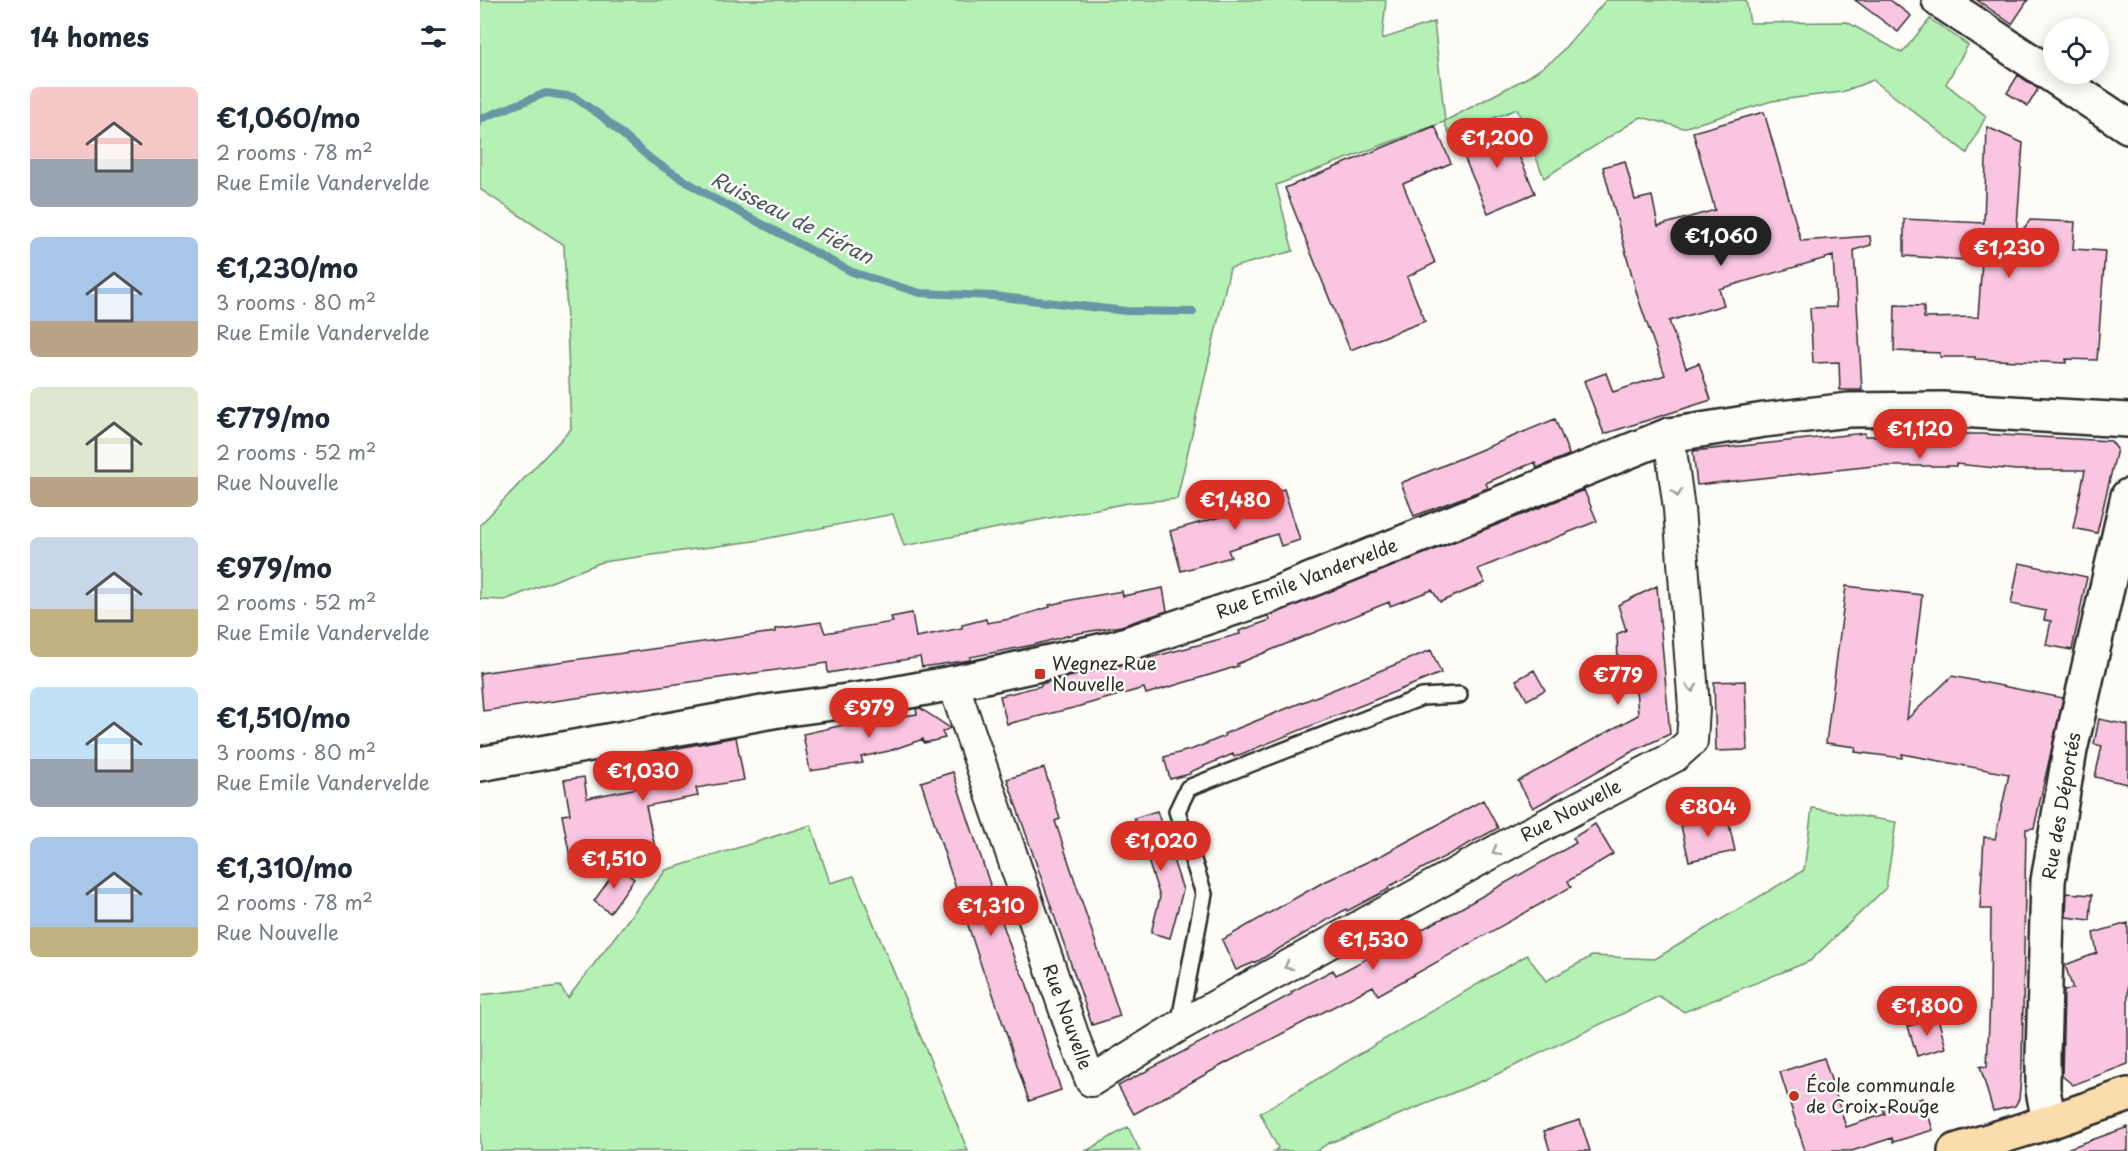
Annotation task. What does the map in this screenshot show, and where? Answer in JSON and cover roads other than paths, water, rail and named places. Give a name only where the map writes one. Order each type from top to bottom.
[{"type":"main road","points":[[1954,1151],[2128,1095]]},
{"type":"street","points":[[1939,0],[2128,126]]},
{"type":"street","name":"Rue Emile Vandervelde","points":[[480,764],[773,711],[877,697],[953,683],[1118,646],[1273,595],[1669,435],[1849,410],[1942,408],[2128,420]]},
{"type":"street","name":"Rue Nouvelle","points":[[953,683],[1090,1081],[1179,1026],[1512,842],[1674,757],[1692,741],[1694,708],[1681,533],[1669,435]]},
{"type":"street","name":"Rue des Déportés","points":[[2049,1122],[2043,1090],[2048,881],[2070,750],[2128,496]]},
{"type":"lane","points":[[1179,1026],[1204,894],[1177,812],[1188,788],[1422,697],[1459,695]]},
{"type":"waterway","name":"Ruisseau de Fiéran","points":[[480,119],[546,93],[574,97],[600,115],[652,160],[713,198],[852,272],[920,293],[993,296],[1126,311],[1193,312]]},
{"type":"place","name":"Wegnez Rue Nouvelle","points":[[1040,674]]},
{"type":"place","name":"École communale de Croix-Rouge","points":[[1794,1096]]}]
